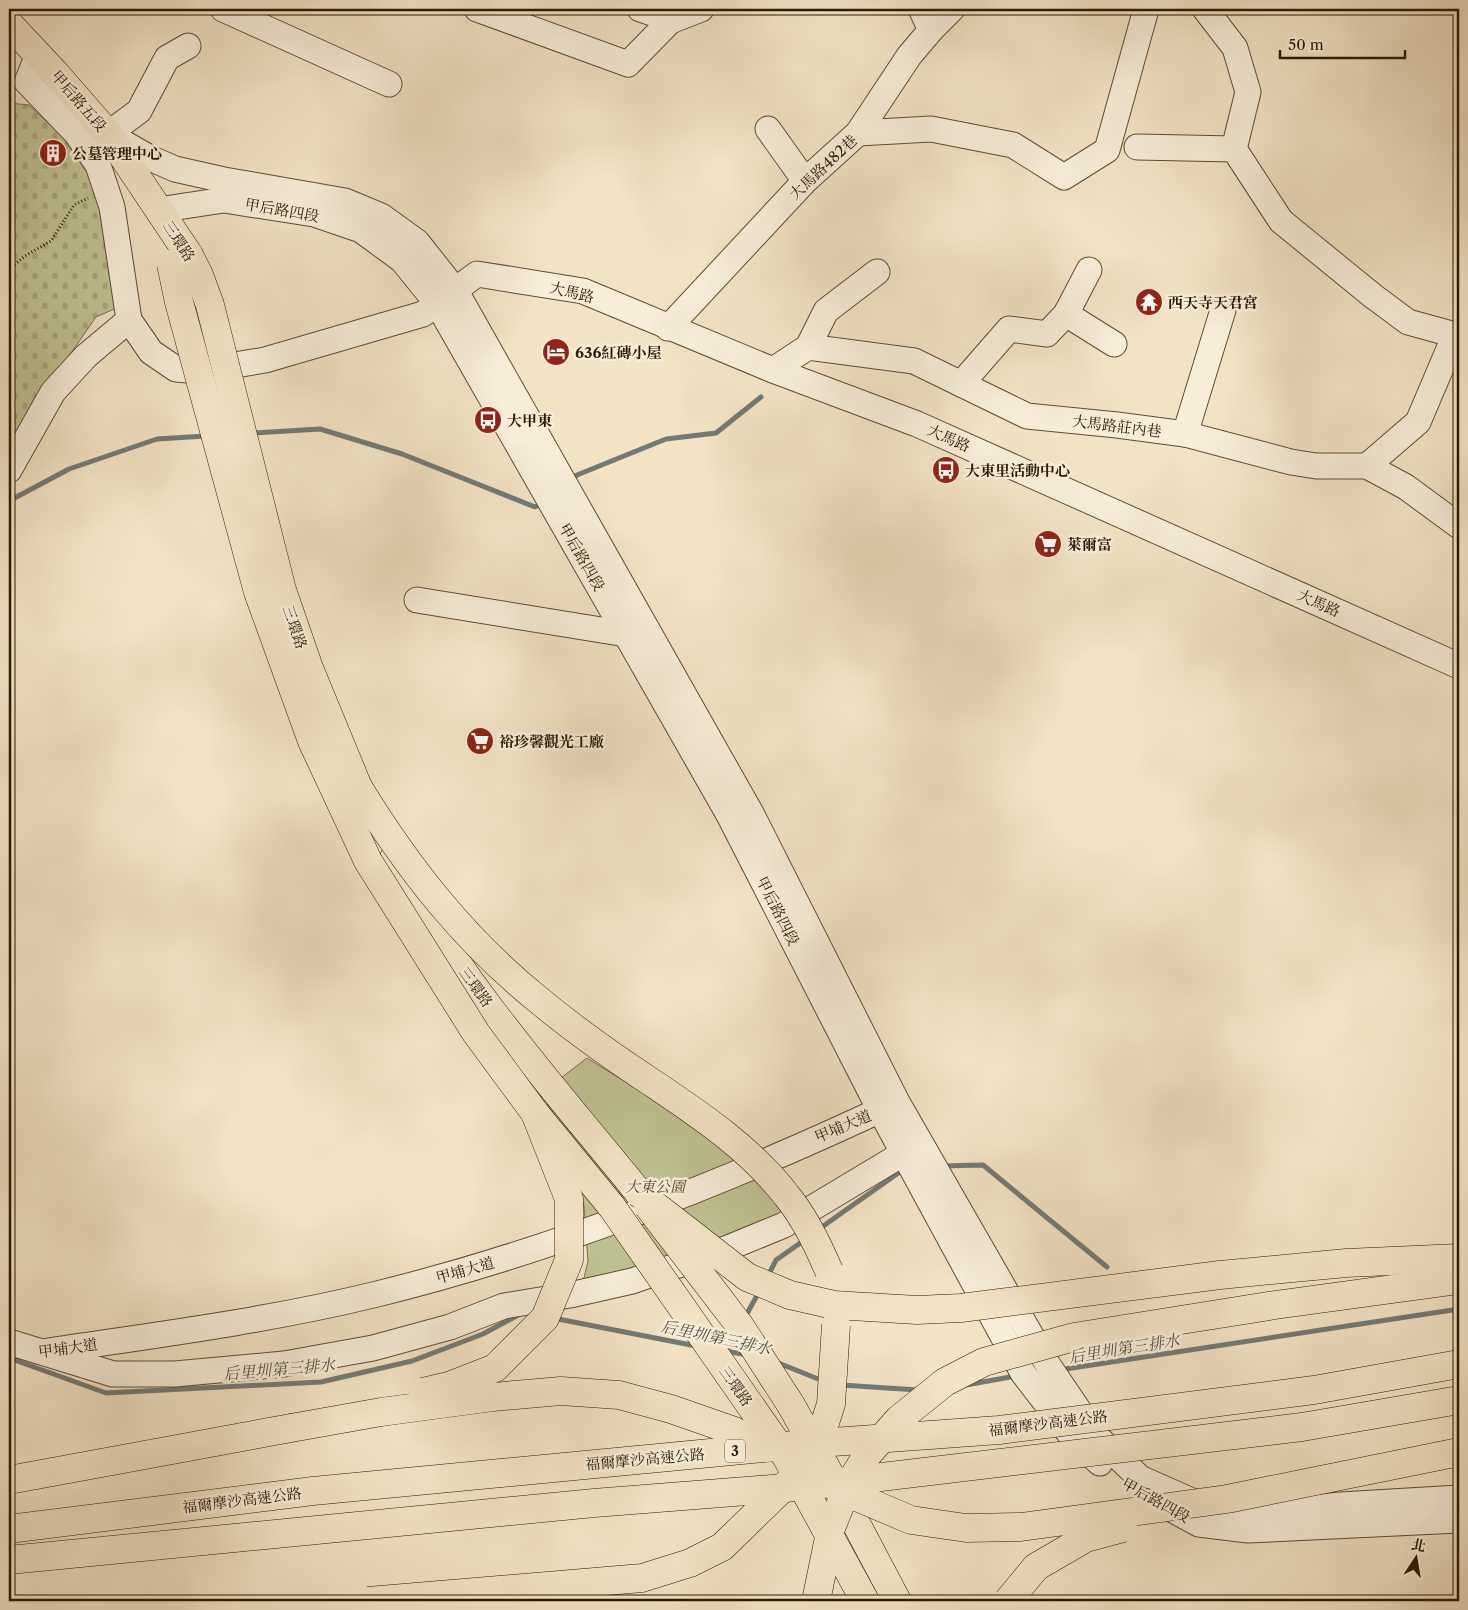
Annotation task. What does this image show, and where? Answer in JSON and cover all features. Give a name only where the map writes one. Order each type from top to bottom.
[{"type":"main road","name":"甲后路五段","points":[[9,24],[108,134],[158,210]]},
{"type":"main road","name":"三環路","points":[[158,210],[180,260],[179,302],[258,592],[312,741],[368,861],[476,1033],[535,1113],[612,1207],[787,1458],[865,1601]]},
{"type":"main road","name":"三環路","points":[[180,260],[199,275],[210,305],[282,590],[309,668],[358,787],[400,871],[448,948],[506,1029],[639,1193],[740,1326],[791,1405],[897,1601]]},
{"type":"main road","points":[[358,787],[390,840],[433,896],[484,952],[539,1001],[593,1043],[711,1123],[756,1161],[781,1189],[816,1241],[829,1271],[836,1326],[831,1404],[821,1435],[794,1477],[722,1546],[690,1563],[642,1578],[368,1601]]},
{"type":"main road","points":[[291,1428],[449,1386],[495,1368],[545,1318],[569,1260],[570,1199],[535,1113]]},
{"type":"main road","points":[[639,1193],[747,1277],[790,1295],[834,1305],[917,1310],[961,1308],[1230,1274],[1346,1263],[1459,1258]]},
{"type":"main road","points":[[816,1601],[831,1528],[847,1488],[867,1455],[899,1420],[945,1382],[984,1362],[1074,1337],[1275,1305],[1459,1280]]},
{"type":"main road","name":"福爾摩沙高速公路","points":[[9,1529],[313,1491],[804,1444],[999,1430],[1314,1390],[1459,1364]]},
{"type":"main road","points":[[9,1480],[381,1412],[493,1396],[571,1392],[620,1395],[671,1409],[734,1431],[787,1458],[838,1489],[911,1520],[966,1528],[1021,1527],[1227,1499],[1459,1452]]},
{"type":"main road","points":[[9,1560],[584,1504],[797,1487],[1302,1427],[1459,1400]]},
{"type":"main road","points":[[1008,1601],[1036,1567],[1086,1538],[1227,1499]]},
{"type":"street","points":[[223,9],[389,84]]},
{"type":"street","points":[[477,9],[628,64],[677,14]]},
{"type":"street","points":[[640,9],[677,14],[701,9]]},
{"type":"street","points":[[858,133],[910,56],[926,19],[952,9]]},
{"type":"street","name":"大馬路482巷","points":[[668,328],[805,181],[858,133],[931,129],[1013,145],[1064,176],[1107,150],[1145,13],[1142,9]]},
{"type":"street","points":[[1205,9],[1234,48],[1248,92],[1234,149],[1281,221],[1408,322],[1457,336],[1418,422],[1368,466]]},
{"type":"street","points":[[108,134],[139,111],[168,58],[188,46]]},
{"type":"street","points":[[9,470],[53,392],[86,356],[129,320],[112,207],[98,165],[76,133],[18,82],[47,64]]},
{"type":"street","points":[[768,129],[805,181]]},
{"type":"street","name":"甲后路四段","points":[[108,134],[150,158],[175,169],[224,180],[345,200],[381,216],[416,242],[626,634],[730,815],[930,1180],[1048,1365],[1096,1436],[1140,1478],[1200,1504],[1265,1513],[1340,1505],[1459,1498]]},
{"type":"street","points":[[1137,147],[1234,149]]},
{"type":"street","name":"甲后路四段","points":[[158,210],[189,189],[224,180]]},
{"type":"street","name":"甲后路四段","points":[[158,210],[224,200],[314,214],[361,230],[446,296],[752,815],[888,1106]]},
{"type":"street","points":[[961,384],[1009,329],[1047,334],[1066,314],[1090,270]]},
{"type":"street","points":[[773,370],[808,347],[826,311],[877,272]]},
{"type":"street","name":"大馬路","points":[[129,320],[151,352],[176,369],[198,371],[234,367],[274,358],[423,314],[477,274],[582,291],[773,370],[917,424],[1459,666]]},
{"type":"street","points":[[1185,434],[1223,310]]},
{"type":"street","points":[[1066,314],[1114,344]]},
{"type":"street","name":"大馬路莊內巷","points":[[808,347],[914,361],[1027,416],[1185,434],[1291,462],[1316,466],[1368,466],[1406,486],[1459,526]]},
{"type":"street","points":[[417,600],[626,634]]},
{"type":"street","name":"甲埔大道","points":[[20,1351],[298,1311],[372,1295],[456,1273],[601,1226],[888,1106]]},
{"type":"street","points":[[20,1351],[113,1374],[175,1374],[284,1364],[373,1348],[450,1327],[504,1306],[570,1295],[632,1281],[728,1248],[784,1225],[913,1150]]},
{"type":"street","name":"甲后路四段","points":[[930,1180],[1023,1373],[1076,1442],[1123,1484],[1199,1524],[1248,1530],[1459,1520]]},
{"type":"path","points":[[9,269],[51,241],[74,205],[106,188]]},
{"type":"green space","points":[[9,103],[29,105],[80,153],[97,191],[121,306],[96,317],[41,396],[9,451]]},
{"type":"green space","name":"大東公園","points":[[587,1058],[709,1134],[790,1216],[582,1286],[588,1261],[584,1206],[539,1095]]},
{"type":"waterway","points":[[571,480],[577,475],[666,439],[716,433],[761,397]]},
{"type":"waterway","points":[[252,433],[320,429],[402,454],[535,507],[543,502]]},
{"type":"waterway","points":[[9,501],[69,469],[157,439],[206,436]]},
{"type":"waterway","points":[[942,1166],[983,1165],[1107,1267]]},
{"type":"waterway","points":[[819,1229],[904,1169]]},
{"type":"waterway","points":[[767,1278],[776,1260],[806,1239]]},
{"type":"waterway","points":[[744,1319],[759,1292]]},
{"type":"waterway","name":"后里圳第三排水","points":[[1059,1370],[1459,1309]]},
{"type":"waterway","name":"后里圳第三排水","points":[[9,1358],[106,1393],[321,1382],[412,1361],[483,1334],[522,1313]]},
{"type":"waterway","name":"后里圳第三排水","points":[[553,1318],[696,1346]]},
{"type":"waterway","points":[[727,1351],[736,1336]]},
{"type":"waterway","name":"后里圳第三排水","points":[[725,1351],[748,1355]]},
{"type":"waterway","name":"后里圳第三排水","points":[[776,1362],[823,1381]]},
{"type":"waterway","name":"后里圳第三排水","points":[[966,1385],[1016,1376]]},
{"type":"waterway","name":"后里圳第三排水","points":[[841,1385],[918,1390]]},
{"type":"place","name":"公墓管理中心","points":[[53,153]]},
{"type":"place","name":"西天寺天君宮","points":[[1149,302]]},
{"type":"place","name":"636紅磚小屋","points":[[556,352]]},
{"type":"place","name":"大甲東","points":[[488,420]]},
{"type":"place","name":"大東里活動中心","points":[[946,470]]},
{"type":"place","name":"萊爾富","points":[[1048,544]]},
{"type":"place","name":"裕珍馨觀光工廠","points":[[480,741]]}]
